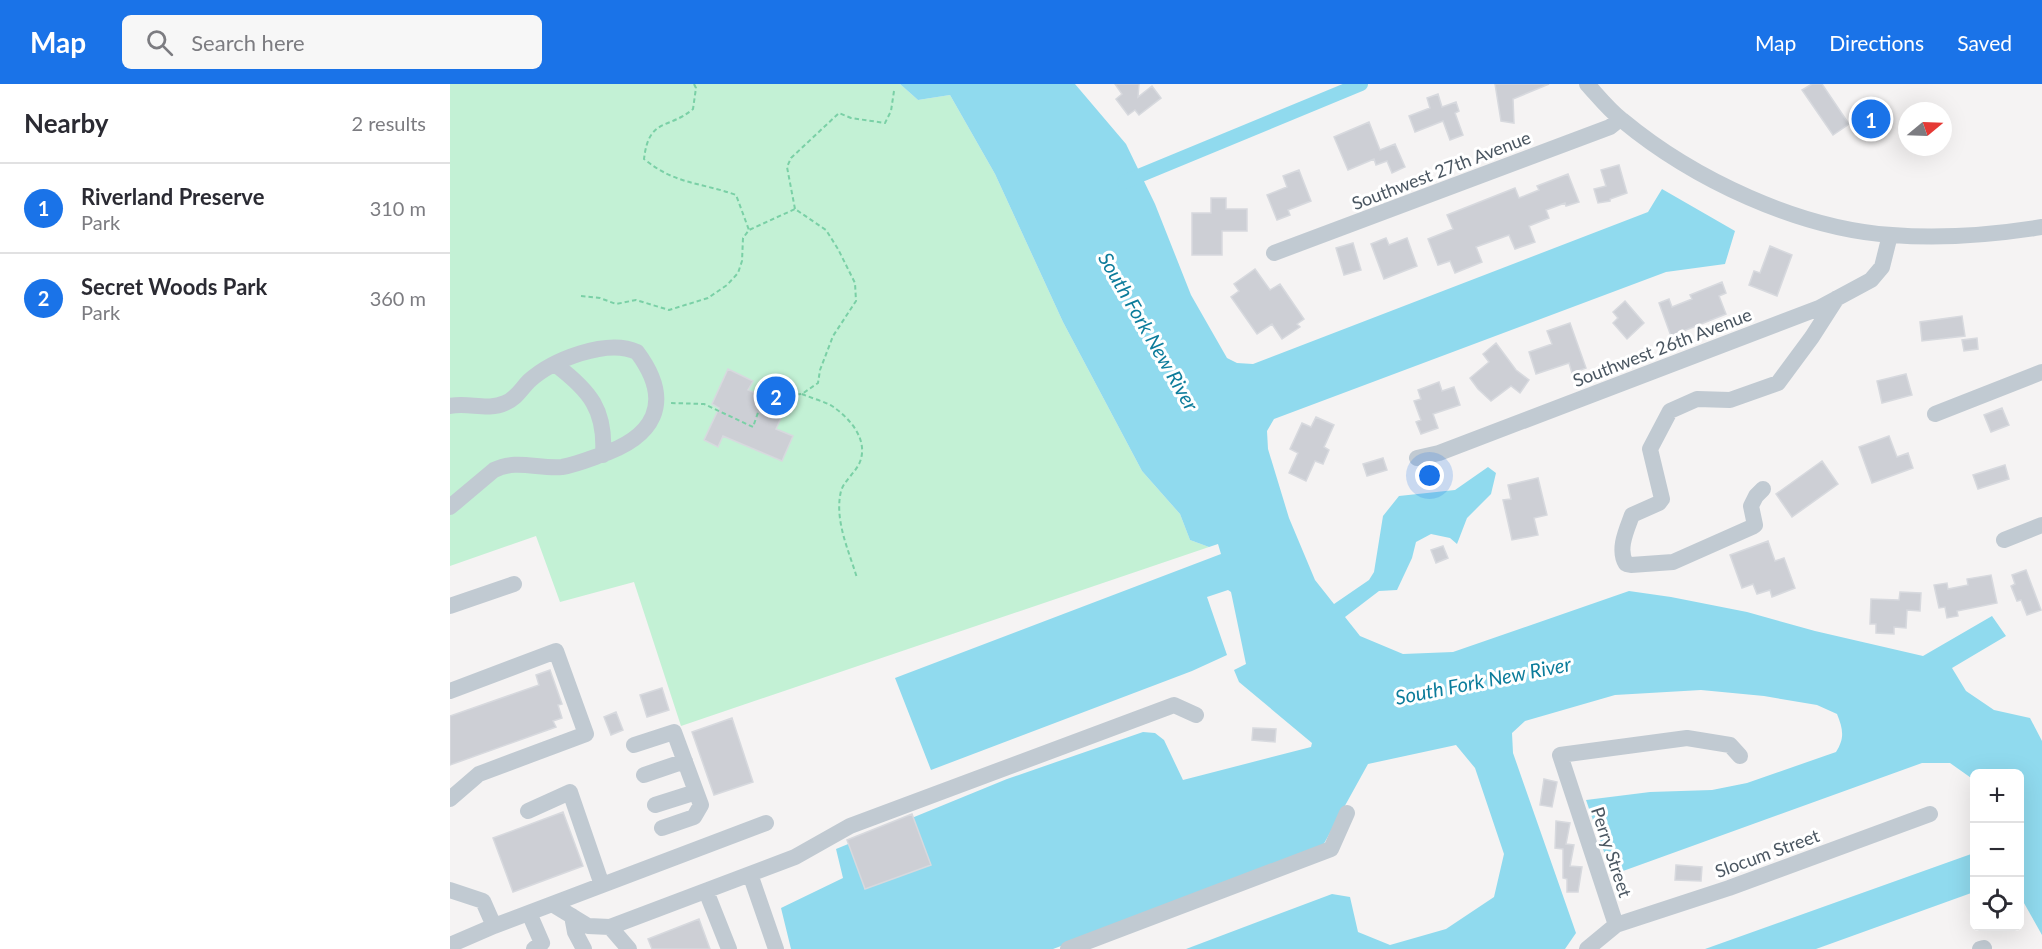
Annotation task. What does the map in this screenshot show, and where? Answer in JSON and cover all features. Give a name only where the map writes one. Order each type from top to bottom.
[{"type":"street","points":[[1587,84],[1620,119],[1691,169],[1735,191],[1786,212],[1838,227],[1890,236],[1956,237],[2007,233],[2042,227]]},
{"type":"street","name":"Southwest 27th Avenue","points":[[1274,253],[1610,127],[1620,119]]},
{"type":"street","name":"Southwest 26th Avenue","points":[[1417,458],[1450,449],[1819,308],[1871,280],[1882,267],[1890,236]]},
{"type":"street","points":[[1763,489],[1751,506],[1755,525],[1752,527],[1673,561],[1631,565],[1626,564],[1623,560],[1626,531],[1632,515],[1659,503],[1662,499],[1650,449],[1670,411],[1697,399],[1731,400],[1778,383],[1837,298]]},
{"type":"street","points":[[450,406],[463,403],[498,406],[507,402],[530,380],[556,365],[595,350],[617,346],[637,352],[653,380],[657,396],[652,420],[636,439],[622,447],[563,466],[513,464],[502,466],[494,470],[450,507]]},
{"type":"street","points":[[556,365],[582,386],[598,408],[603,424],[603,455]]},
{"type":"street","points":[[1935,414],[2042,372]]},
{"type":"street","points":[[2004,540],[2042,525]]},
{"type":"street","points":[[450,606],[514,585]]},
{"type":"street","points":[[450,799],[478,774],[586,734],[556,651],[451,688]]},
{"type":"street","points":[[552,904],[588,926],[610,927],[795,857],[850,826],[1174,705],[1196,715]]},
{"type":"street","points":[[634,745],[674,732],[701,805],[694,817],[662,828]]},
{"type":"street","name":"Perry Street","points":[[1587,949],[1616,925],[1560,755],[1687,738],[1730,745],[1740,756]]},
{"type":"street","points":[[644,775],[685,761]]},
{"type":"street","points":[[528,811],[570,792],[602,885]]},
{"type":"street","points":[[655,805],[696,792]]},
{"type":"street","points":[[1068,949],[1331,849],[1347,813]]},
{"type":"street","name":"Slocum Street","points":[[1616,925],[1729,888],[1930,814]]},
{"type":"street","points":[[450,945],[494,926],[766,823]]},
{"type":"street","points":[[750,874],[776,949]]},
{"type":"street","points":[[450,890],[483,901],[494,926]]},
{"type":"street","points":[[706,891],[729,949]]},
{"type":"street","points":[[529,913],[540,947]]},
{"type":"street","points":[[572,916],[575,932],[584,949]]},
{"type":"street","points":[[610,927],[629,949]]},
{"type":"path","points":[[694,84],[696,88],[693,109],[654,130],[646,144],[644,159],[658,171],[673,178],[736,195],[749,230]]},
{"type":"path","points":[[802,394],[818,382],[820,370],[833,336],[856,301],[855,283],[826,230],[795,209],[787,167],[791,158],[839,113],[851,118],[885,123],[891,111],[894,91]]},
{"type":"path","points":[[581,296],[600,298],[616,304],[636,300],[669,310],[708,298],[727,285],[738,273],[742,261],[743,238],[749,230],[795,209]]},
{"type":"path","points":[[656,403],[704,404],[753,427],[762,401],[802,394],[830,405],[845,417],[856,427],[862,446],[859,463],[841,490],[840,504],[841,524],[857,578]]},
{"type":"green space","points":[[450,84],[900,84],[918,100],[950,95],[995,174],[1063,322],[1142,471],[1180,514],[1190,540],[1209,547],[681,726],[634,582],[560,602],[536,536],[450,566]]},
{"type":"water","name":"South Fork New River","points":[[900,84],[1075,84],[1126,144],[1155,204],[1191,295],[1227,358],[1237,363],[1253,364],[1648,212],[1662,189],[1735,231],[1725,264],[1666,272],[1274,419],[1267,431],[1268,449],[1289,518],[1315,580],[1334,604],[1369,580],[1374,572],[1383,516],[1399,496],[1455,490],[1488,467],[1496,473],[1491,494],[1467,518],[1457,544],[1450,538],[1431,534],[1416,542],[1412,558],[1397,590],[1379,591],[1345,617],[1360,636],[1403,654],[1453,652],[1629,591],[1747,612],[1815,631],[1923,656],[1992,616],[2006,636],[1952,668],[1966,691],[1994,710],[2030,718],[2042,741],[2042,935],[2024,903],[2024,769],[1970,769],[1970,777],[1950,763],[1922,763],[1612,875],[1586,800],[1650,792],[1712,790],[1747,783],[1836,752],[1841,742],[1842,729],[1837,714],[1817,705],[1764,696],[1701,690],[1615,695],[1525,721],[1512,733],[1513,753],[1576,933],[1565,949],[1186,949],[1332,894],[1350,897],[1358,932],[1390,945],[1446,929],[1494,897],[1504,854],[1475,768],[1456,745],[1368,764],[1321,849],[1053,949],[791,949],[781,908],[843,878],[836,849],[1007,779],[1143,732],[1155,733],[1164,740],[1183,780],[1311,747],[1312,743],[1239,682],[1234,670],[1246,664],[1231,592],[1228,590],[1207,597],[1227,655],[1192,671],[931,770],[895,678],[1221,554],[1218,544],[1209,547],[1190,540],[1180,514],[1142,471],[1063,322],[995,174],[950,95],[918,100]]},
{"type":"water","points":[[1970,854],[1970,893],[1816,949],[1705,949]]},
{"type":"building","points":[[1115,84],[1139,84],[1138,97],[1152,86],[1161,98],[1139,115],[1135,110],[1128,115],[1116,99],[1122,94]]},
{"type":"building","points":[[1495,84],[1549,84],[1513,99],[1514,123],[1501,121]]},
{"type":"building","points":[[1812,84],[1822,84],[1849,124],[1833,135],[1802,90]]},
{"type":"building","points":[[1438,94],[1442,107],[1456,102],[1459,111],[1455,113],[1463,135],[1450,140],[1443,121],[1415,132],[1409,116],[1430,108],[1427,98]]},
{"type":"building","points":[[1369,122],[1380,150],[1395,144],[1405,167],[1392,173],[1387,161],[1376,165],[1374,159],[1348,170],[1334,137]]},
{"type":"building","points":[[1619,165],[1627,193],[1610,199],[1610,201],[1598,203],[1594,189],[1606,186],[1601,170]]},
{"type":"building","points":[[1299,170],[1311,201],[1288,210],[1290,215],[1277,220],[1267,195],[1287,187],[1283,176]]},
{"type":"building","points":[[1568,174],[1579,202],[1566,206],[1565,203],[1546,210],[1549,218],[1529,226],[1535,242],[1515,249],[1509,235],[1476,247],[1482,262],[1455,273],[1450,261],[1438,265],[1428,239],[1453,229],[1447,215],[1515,188],[1519,198],[1539,190],[1537,186]]},
{"type":"building","points":[[1211,198],[1226,198],[1226,209],[1247,209],[1247,231],[1222,231],[1222,255],[1192,255],[1192,213],[1211,213]]},
{"type":"building","points":[[1386,238],[1389,245],[1407,238],[1417,266],[1384,279],[1371,244]]},
{"type":"building","points":[[1353,243],[1361,270],[1344,275],[1336,248]]},
{"type":"building","points":[[1770,246],[1792,255],[1777,296],[1749,285],[1754,271],[1760,273]]},
{"type":"building","points":[[1255,269],[1270,290],[1280,284],[1304,319],[1297,324],[1300,327],[1282,339],[1272,324],[1257,334],[1231,297],[1239,291],[1234,284]]},
{"type":"building","points":[[1722,282],[1726,293],[1719,296],[1726,314],[1671,336],[1659,303],[1669,299],[1672,307],[1692,299],[1690,295]]},
{"type":"building","points":[[1625,301],[1644,323],[1627,339],[1613,323],[1618,318],[1613,312]]},
{"type":"building","points":[[1962,316],[1965,336],[1922,341],[1920,322]]},
{"type":"building","points":[[1570,323],[1586,368],[1572,373],[1569,363],[1536,374],[1529,352],[1552,344],[1547,331]]},
{"type":"building","points":[[1977,338],[1978,349],[1964,351],[1962,340]]},
{"type":"building","points":[[1496,343],[1516,370],[1529,380],[1520,393],[1511,386],[1491,401],[1470,378],[1489,362],[1483,354]]},
{"type":"building","points":[[728,369],[753,381],[748,390],[786,407],[776,429],[793,436],[782,461],[723,436],[718,447],[704,440],[719,408],[712,404]]},
{"type":"building","points":[[1906,374],[1912,395],[1882,403],[1877,381]]},
{"type":"building","points":[[1439,382],[1442,391],[1454,387],[1460,405],[1433,414],[1438,428],[1421,434],[1416,422],[1421,420],[1414,401],[1421,399],[1418,390]]},
{"type":"building","points":[[2002,408],[2009,425],[1991,432],[1984,415]]},
{"type":"building","points":[[1316,417],[1334,425],[1324,447],[1329,450],[1323,464],[1315,461],[1306,481],[1289,473],[1298,453],[1290,449],[1302,423],[1311,427]]},
{"type":"building","points":[[1889,436],[1897,457],[1908,453],[1913,468],[1872,483],[1859,447]]},
{"type":"building","points":[[1383,458],[1387,470],[1367,476],[1363,464]]},
{"type":"building","points":[[1822,461],[1838,484],[1792,517],[1776,494]]},
{"type":"building","points":[[2005,465],[2009,479],[1978,489],[1973,475]]},
{"type":"building","points":[[1538,478],[1547,515],[1534,518],[1538,535],[1512,540],[1503,500],[1511,499],[1508,485]]},
{"type":"building","points":[[1768,541],[1775,561],[1784,558],[1795,588],[1772,597],[1770,590],[1757,594],[1753,584],[1742,588],[1730,555]]},
{"type":"building","points":[[1443,546],[1448,558],[1436,563],[1431,550]]},
{"type":"building","points":[[2026,570],[2041,610],[2027,615],[2021,600],[2017,601],[2011,586],[2015,584],[2012,575]]},
{"type":"building","points":[[1991,575],[1997,603],[1957,611],[1958,616],[1947,618],[1945,607],[1939,608],[1934,585],[1947,583],[1948,589],[1968,585],[1967,579]]},
{"type":"building","points":[[1900,592],[1921,593],[1920,611],[1907,610],[1906,628],[1894,627],[1894,634],[1876,633],[1876,624],[1870,624],[1871,599],[1899,600]]},
{"type":"building","points":[[550,670],[562,704],[558,705],[562,718],[553,721],[556,727],[450,765],[450,716],[539,685],[536,675]]},
{"type":"building","points":[[662,688],[669,710],[647,717],[640,695]]},
{"type":"building","points":[[616,712],[623,730],[611,735],[604,717]]},
{"type":"building","points":[[732,718],[753,782],[714,795],[692,732]]},
{"type":"building","points":[[1253,728],[1276,729],[1275,742],[1252,740]]},
{"type":"building","points":[[1544,779],[1557,782],[1552,807],[1540,805]]},
{"type":"building","points":[[563,812],[583,866],[513,892],[493,838]]},
{"type":"building","points":[[912,814],[931,865],[865,889],[847,840]]},
{"type":"building","points":[[1556,821],[1570,823],[1566,844],[1574,845],[1570,866],[1582,867],[1578,892],[1567,892],[1567,879],[1563,878],[1563,849],[1555,848]]},
{"type":"building","points":[[1676,865],[1702,867],[1701,881],[1675,880]]},
{"type":"building","points":[[699,919],[710,949],[652,949],[648,939]]},
{"type":"waterway","points":[[1124,182],[1361,84]]},
{"type":"place","name":"Riverland Preserve","points":[[1871,119]]},
{"type":"place","name":"Secret Woods Park","points":[[776,396]]}]
